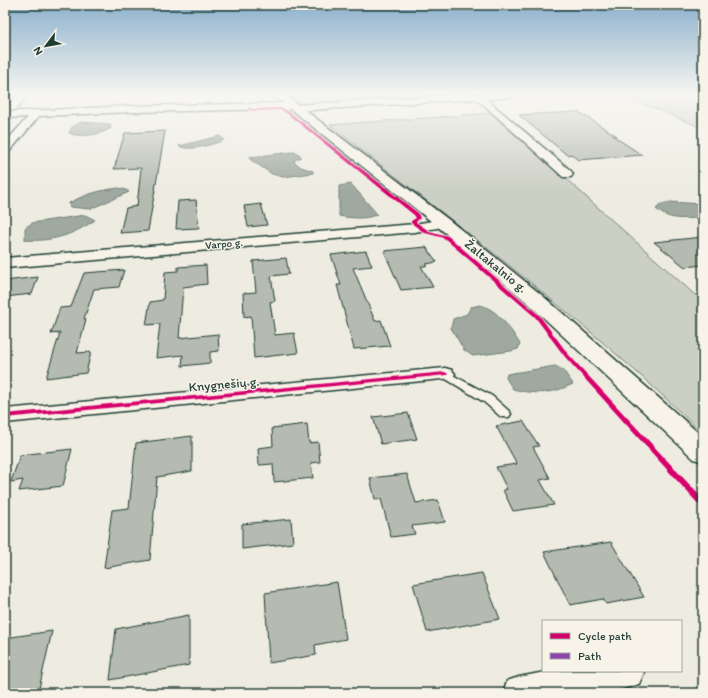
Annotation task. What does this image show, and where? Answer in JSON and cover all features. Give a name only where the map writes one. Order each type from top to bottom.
[{"type":"main road","name":"Žaltakalnio g.","points":[[319,127],[443,223],[536,300],[703,452]]},
{"type":"street","points":[[5,150],[25,127]]},
{"type":"street","points":[[513,127],[566,174]]},
{"type":"street","name":"Varpo g.","points":[[5,263],[415,228],[443,223]]},
{"type":"street","name":"Knygnešių g.","points":[[5,416],[445,374]]},
{"type":"street","points":[[519,693],[628,673]]},
{"type":"lane","points":[[445,374],[488,398],[505,414]]},
{"type":"shaded area","points":[[72,127],[111,127],[111,128],[90,135],[73,135],[69,133]]},
{"type":"shaded area","points":[[332,127],[508,127],[695,295],[703,294],[703,434],[614,352],[473,237]]},
{"type":"shaded area","points":[[220,136],[224,140],[208,145],[195,148],[183,148],[179,146]]},
{"type":"shaded area","points":[[294,152],[299,154],[301,157],[293,161],[301,167],[313,171],[313,173],[283,177],[272,174],[251,160],[249,157]]},
{"type":"shaded area","points":[[351,184],[377,214],[364,218],[339,216],[339,186]]},
{"type":"shaded area","points":[[119,188],[129,192],[90,209],[70,207],[69,203],[81,197],[100,191]]},
{"type":"shaded area","points":[[670,202],[703,204],[703,218],[673,218],[656,209],[661,204]]},
{"type":"shaded area","points":[[85,215],[95,220],[79,230],[53,239],[25,240],[25,228],[32,223]]},
{"type":"shaded area","points":[[480,305],[487,307],[498,315],[520,344],[518,349],[473,356],[464,350],[451,328],[453,319],[467,314],[471,307]]},
{"type":"shaded area","points":[[555,366],[563,370],[573,384],[551,392],[536,393],[513,389],[506,378],[507,374]]},
{"type":"building","points":[[533,127],[602,127],[617,136],[613,136],[642,155],[578,160],[571,154],[567,155]]},
{"type":"building","points":[[165,131],[148,231],[120,233],[126,208],[137,206],[141,168],[114,169],[125,133]]},
{"type":"building","points":[[196,200],[199,228],[176,229],[178,201]]},
{"type":"building","points":[[261,204],[267,225],[248,227],[244,206]]},
{"type":"building","points":[[703,237],[703,265],[685,267],[654,242]]},
{"type":"building","points":[[426,247],[437,262],[426,264],[427,266],[421,266],[433,287],[401,290],[384,251]]},
{"type":"building","points":[[366,251],[372,266],[353,268],[375,321],[381,320],[390,346],[354,349],[337,285],[341,285],[331,255]]},
{"type":"building","points":[[286,258],[289,274],[271,276],[275,301],[270,302],[275,335],[294,333],[298,353],[254,358],[251,316],[244,317],[243,293],[256,292],[253,261]]},
{"type":"building","points":[[206,265],[207,284],[183,287],[179,338],[218,334],[219,351],[210,352],[210,363],[182,366],[183,355],[156,358],[160,324],[146,325],[150,302],[163,300],[165,272],[178,271],[178,267]]},
{"type":"building","points":[[124,270],[119,287],[94,289],[84,319],[86,319],[77,353],[91,352],[86,373],[46,378],[60,333],[51,334],[60,308],[71,307],[84,273]]},
{"type":"building","points":[[38,277],[32,294],[5,297],[5,281]]},
{"type":"building","points":[[408,413],[417,439],[381,444],[373,417]]},
{"type":"building","points":[[523,421],[539,446],[533,447],[550,478],[540,480],[554,505],[513,511],[503,490],[507,489],[496,467],[517,464],[496,426]]},
{"type":"building","points":[[307,424],[309,443],[318,442],[320,462],[311,463],[313,478],[274,482],[273,464],[259,465],[258,448],[273,446],[272,428]]},
{"type":"building","points":[[192,436],[192,471],[157,477],[150,560],[104,568],[112,510],[129,508],[136,443]]},
{"type":"building","points":[[72,449],[63,486],[19,491],[23,480],[11,482],[20,455]]},
{"type":"building","points":[[407,474],[416,503],[438,500],[445,522],[412,526],[415,534],[391,537],[381,499],[375,499],[370,478]]},
{"type":"building","points":[[291,519],[293,543],[242,549],[242,524]]},
{"type":"building","points":[[611,542],[644,597],[606,604],[603,599],[570,605],[544,552]]},
{"type":"building","points":[[482,573],[500,619],[427,632],[413,584]]},
{"type":"building","points":[[337,582],[346,639],[315,645],[316,655],[269,663],[265,593]]},
{"type":"building","points":[[189,615],[189,665],[110,680],[116,629]]},
{"type":"building","points":[[52,631],[38,693],[5,693],[5,638]]},
{"type":"cycle path","points":[[305,127],[416,214],[418,218],[413,222],[427,232],[446,237],[537,316],[567,356],[703,504]]},
{"type":"cycle path","points":[[5,416],[445,374]]}]
